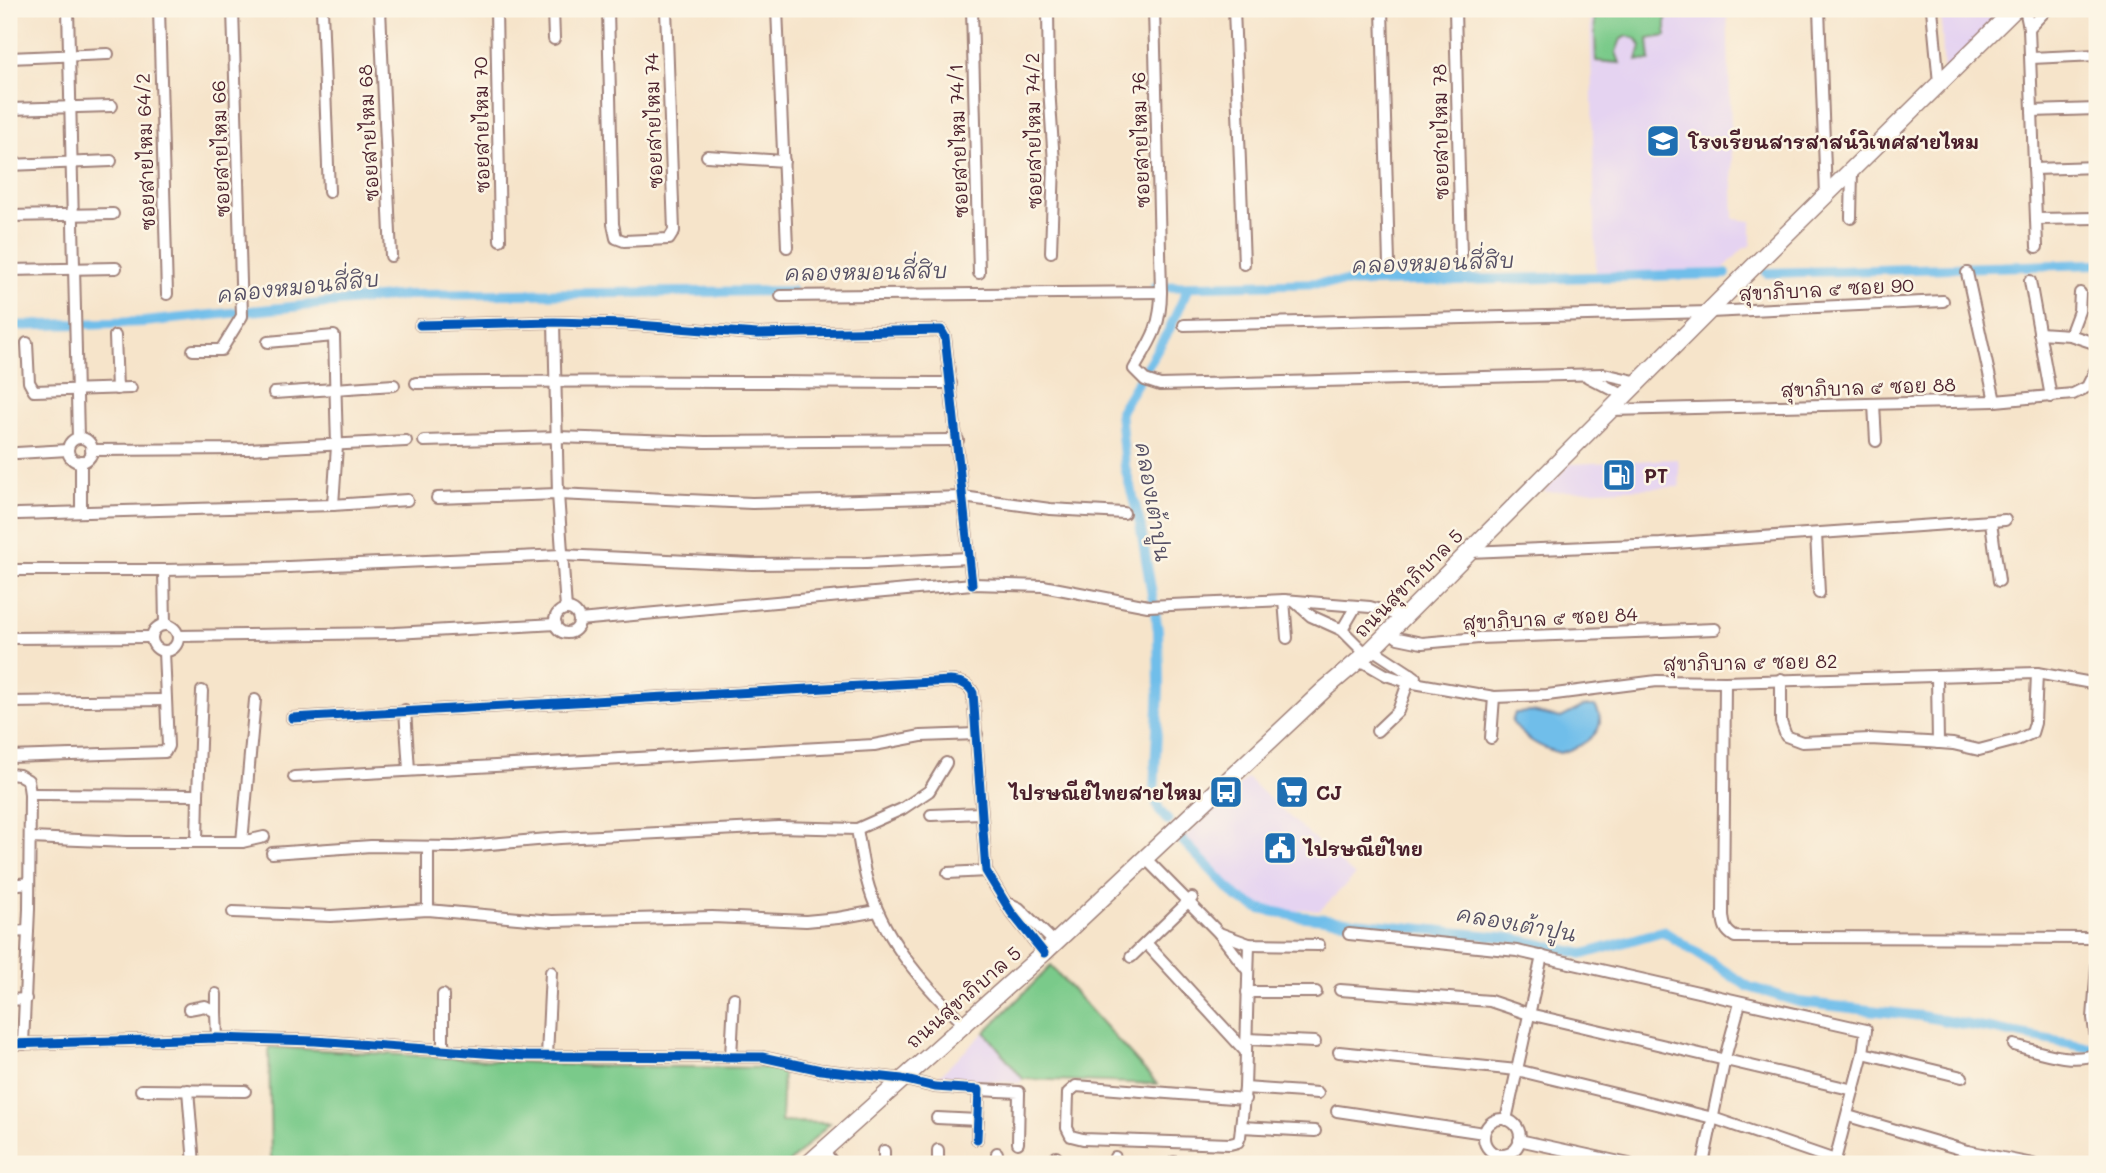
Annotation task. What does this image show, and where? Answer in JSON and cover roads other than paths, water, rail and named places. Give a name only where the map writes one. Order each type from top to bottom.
[{"type":"main road","name":"ถนนสุขาภิบาล 5","points":[[808,1164],[1050,948],[1325,689],[1366,654],[1752,267],[2015,9]]},
{"type":"street","points":[[68,9],[78,438]]},
{"type":"street","name":"ซอยสายไหม 64/2","points":[[159,9],[167,294]]},
{"type":"street","name":"ซอยสายไหม 66","points":[[193,350],[221,350],[242,316],[233,9]]},
{"type":"street","points":[[322,9],[329,192]]},
{"type":"street","name":"ซอยสายไหม 68","points":[[380,9],[391,256]]},
{"type":"street","name":"ซอยสายไหม 70","points":[[496,9],[500,240]]},
{"type":"street","points":[[553,9],[554,39]]},
{"type":"street","name":"ซอยสายไหม 74","points":[[608,9],[614,233],[616,238],[624,241],[665,240],[669,239],[674,231],[666,9]]},
{"type":"street","points":[[777,9],[787,247]]},
{"type":"street","name":"ซอยสายไหม 74/1","points":[[972,9],[979,273]]},
{"type":"street","name":"ซอยสายไหม 74/2","points":[[1048,9],[1054,163],[1051,252]]},
{"type":"street","name":"ซอยสายไหม 76","points":[[1154,9],[1161,290],[1160,320],[1156,332],[1134,369],[1142,376],[1160,385],[1586,376]]},
{"type":"street","points":[[1234,9],[1244,264]]},
{"type":"street","points":[[1382,9],[1389,264]]},
{"type":"street","name":"ซอยสายไหม 78","points":[[1455,9],[1461,255]]},
{"type":"street","points":[[1819,9],[1826,195]]},
{"type":"street","points":[[1932,9],[1939,83]]},
{"type":"street","points":[[2025,9],[2031,58],[2037,247]]},
{"type":"street","points":[[2029,27],[2047,9]]},
{"type":"street","points":[[9,58],[108,54]]},
{"type":"street","points":[[2031,58],[2097,55]]},
{"type":"street","points":[[9,109],[112,106]]},
{"type":"street","points":[[2032,111],[2097,109]]},
{"type":"street","points":[[707,156],[784,161]]},
{"type":"street","points":[[9,165],[111,161]]},
{"type":"street","points":[[2034,169],[2097,167]]},
{"type":"street","points":[[1851,218],[1852,169]]},
{"type":"street","points":[[9,216],[113,214]]},
{"type":"street","points":[[2036,219],[2097,218]]},
{"type":"street","points":[[9,270],[116,268]]},
{"type":"street","points":[[1967,273],[1995,401]]},
{"type":"street","points":[[2030,281],[2051,397]]},
{"type":"street","points":[[781,296],[1161,290]]},
{"type":"street","points":[[2070,335],[2079,311],[2080,293]]},
{"type":"street","name":"สุขาภิบาล ๕ ซอย 90","points":[[1184,325],[1710,312],[1943,301]]},
{"type":"street","points":[[554,322],[558,494],[566,609]]},
{"type":"street","points":[[420,325],[554,322],[625,324],[757,334],[941,330],[945,337],[958,440],[972,584]]},
{"type":"street","points":[[2039,333],[2070,335],[2097,344]]},
{"type":"street","points":[[115,336],[117,389]]},
{"type":"street","points":[[268,342],[334,336],[337,446],[333,505]]},
{"type":"street","points":[[27,343],[29,382],[34,391],[131,388]]},
{"type":"street","name":"สุขาภิบาล ๕ ซอย 88","points":[[1611,410],[1995,401],[2051,397],[2073,394],[2087,387],[2097,367]]},
{"type":"street","points":[[1586,376],[1613,375],[1639,382]]},
{"type":"street","points":[[1586,376],[1625,396]]},
{"type":"street","points":[[416,383],[557,380],[951,383]]},
{"type":"street","points":[[274,393],[394,385]]},
{"type":"street","points":[[1874,404],[1876,441]]},
{"type":"street","points":[[78,438],[89,443],[91,450],[88,458],[81,461],[73,459],[68,450],[71,442],[78,438]]},
{"type":"street","points":[[424,441],[557,438],[731,442],[958,440]]},
{"type":"street","points":[[91,450],[337,446],[406,441]]},
{"type":"street","points":[[17,453],[68,450]]},
{"type":"street","points":[[81,461],[81,512]]},
{"type":"street","points":[[437,498],[558,494],[752,503],[964,497],[1050,509],[1124,513]]},
{"type":"street","points":[[18,514],[333,505],[407,500]]},
{"type":"street","points":[[1469,552],[1661,544],[2006,520]]},
{"type":"street","points":[[1991,522],[1999,581]]},
{"type":"street","points":[[1816,534],[1819,593]]},
{"type":"street","points":[[9,570],[164,570],[409,563],[562,555],[684,563],[752,564],[866,563],[969,558]]},
{"type":"street","points":[[164,570],[165,625]]},
{"type":"street","points":[[579,620],[972,584],[1014,583],[1153,606],[1289,601],[1370,607],[1404,617]]},
{"type":"street","points":[[1289,601],[1342,630],[1366,654]]},
{"type":"street","points":[[1287,638],[1289,601]]},
{"type":"street","points":[[1342,630],[1356,606]]},
{"type":"street","points":[[566,609],[574,611],[579,620],[577,629],[569,633],[561,631],[556,624],[556,616],[566,609]]},
{"type":"street","points":[[178,636],[395,633],[556,624]]},
{"type":"street","points":[[165,625],[172,627],[178,636],[175,647],[164,651],[155,647],[152,638],[156,629],[165,625]]},
{"type":"street","name":"สุขาภิบาล ๕ ซอย 84","points":[[1389,631],[1398,638],[1422,643],[1504,636],[1716,629]]},
{"type":"street","points":[[9,638],[152,638]]},
{"type":"street","points":[[9,757],[162,754],[168,746],[164,651]]},
{"type":"street","name":"สุขาภิบาล ๕ ซอย 82","points":[[1366,654],[1426,684],[1493,697],[1547,695],[1657,681],[1726,682],[2037,673],[2097,684]]},
{"type":"street","name":"สุขาภิบาล ๕ ซอย 82","points":[[1366,654],[1386,675],[1410,678]]},
{"type":"street","points":[[1782,679],[1781,722],[1786,736],[1794,740],[1815,742],[1870,739],[1938,743],[1979,750],[2032,733],[2035,723],[2037,673]]},
{"type":"street","name":"สุขาภิบาล ๕ ซอย 82","points":[[2077,679],[2097,675]]},
{"type":"street","points":[[1937,676],[1938,743]]},
{"type":"street","points":[[1377,731],[1398,711],[1410,678]]},
{"type":"street","points":[[292,718],[950,681],[967,685],[973,694],[986,871],[1011,912],[1050,948]]},
{"type":"street","points":[[1726,682],[1723,915],[1724,928],[1728,934],[1735,937],[2097,937]]},
{"type":"street","points":[[197,842],[201,691]]},
{"type":"street","points":[[1491,738],[1493,697]]},
{"type":"street","points":[[242,842],[255,699]]},
{"type":"street","points":[[9,702],[165,700]]},
{"type":"street","points":[[405,710],[409,771]]},
{"type":"street","points":[[294,777],[862,746],[921,736],[977,734]]},
{"type":"street","points":[[272,853],[371,846],[428,848],[778,827],[857,829],[902,808],[929,791],[946,763]]},
{"type":"street","points":[[9,774],[28,780],[30,794],[23,1044]]},
{"type":"street","points":[[30,794],[198,795]]},
{"type":"street","points":[[931,815],[981,813]]},
{"type":"street","points":[[857,829],[866,878],[877,911],[892,940],[913,970],[965,1025]]},
{"type":"street","points":[[30,838],[127,842],[242,842],[264,837]]},
{"type":"street","points":[[428,848],[428,910]]},
{"type":"street","points":[[1148,857],[1192,902],[1248,971]]},
{"type":"street","points":[[948,873],[986,871]]},
{"type":"street","points":[[9,884],[29,883]]},
{"type":"street","points":[[1131,957],[1192,902]]},
{"type":"street","points":[[233,912],[331,916],[428,910],[552,921],[712,917],[806,920],[877,911]]},
{"type":"street","points":[[9,932],[28,931]]},
{"type":"street","points":[[1219,933],[1250,944],[1319,945]]},
{"type":"street","points":[[1339,1052],[1517,1070],[1713,1118],[1835,1162],[1863,1053],[1866,1030],[1497,948],[1349,934]]},
{"type":"street","points":[[1146,943],[1246,1052]]},
{"type":"street","points":[[1250,944],[1245,1093],[1238,1142],[1230,1144],[1075,1138],[1067,1128],[1068,1093],[1070,1089],[1082,1086],[1245,1093],[1318,1093]]},
{"type":"street","points":[[1506,1120],[1542,957]]},
{"type":"street","points":[[2097,965],[2093,1017],[2097,1044]]},
{"type":"street","points":[[547,1056],[551,972]]},
{"type":"street","points":[[1340,990],[1490,1001],[1529,1014],[1854,1090]]},
{"type":"street","points":[[1247,992],[1316,992]]},
{"type":"street","points":[[216,994],[217,1038]]},
{"type":"street","points":[[443,995],[443,1050]]},
{"type":"street","points":[[9,1000],[26,999]]},
{"type":"street","points":[[731,1057],[734,999]]},
{"type":"street","points":[[1703,1164],[1725,1058],[1740,1003]]},
{"type":"street","points":[[189,1009],[205,1006],[216,1012]]},
{"type":"street","points":[[9,1044],[217,1038],[315,1041],[547,1056],[762,1057],[821,1070],[902,1079],[935,1087],[1019,1092],[1018,1143]]},
{"type":"street","points":[[1247,1040],[1315,1042]]},
{"type":"street","points":[[2014,1045],[2055,1056],[2085,1059],[2097,1054]]},
{"type":"street","points":[[1863,1053],[1962,1077]]},
{"type":"street","points":[[141,1090],[245,1091]]},
{"type":"street","points":[[187,1090],[194,1164]]},
{"type":"street","points":[[977,1139],[979,1090]]},
{"type":"street","points":[[1337,1111],[1484,1133]]},
{"type":"street","points":[[1848,1116],[1967,1151],[2033,1164]]},
{"type":"street","points":[[937,1118],[978,1120]]},
{"type":"street","points":[[1506,1120],[1515,1125],[1520,1140],[1514,1150],[1503,1159],[1486,1146],[1484,1133],[1491,1123],[1506,1120]]},
{"type":"street","points":[[1241,1127],[1315,1131]]},
{"type":"street","points":[[1520,1140],[1629,1164]]},
{"type":"street","points":[[823,1150],[834,1164]]},
{"type":"street","points":[[938,1150],[938,1164]]},
{"type":"street","points":[[884,1151],[884,1164]]},
{"type":"street","points":[[1963,1164],[1967,1151]]},
{"type":"street","points":[[1489,1164],[1492,1152]]},
{"type":"water","points":[[1584,706],[1595,706],[1600,723],[1597,730],[1577,747],[1560,753],[1533,742],[1512,722],[1515,713],[1532,712],[1561,718]]},
{"type":"waterway","name":"คลองหมอนสี่สิบ","points":[[1767,273],[2097,264]]},
{"type":"waterway","name":"คลองหมอนสี่สิบ","points":[[1155,287],[1726,274]]},
{"type":"waterway","name":"คลองเต้าปูน","points":[[1168,821],[1159,810],[1154,793],[1159,687],[1158,630],[1140,524],[1125,467],[1120,411],[1168,332],[1189,287]]},
{"type":"waterway","name":"คลองหมอนสี่สิบ","points":[[9,326],[144,322],[407,295],[792,291]]},
{"type":"waterway","name":"คลองเต้าปูน","points":[[1183,841],[1238,898],[1260,909],[1296,916],[1511,938],[1584,954],[1663,931],[1749,987],[1799,1002],[1921,1016],[2097,1049]]},
{"type":"place","name":"โรงเรียนสารสาสน์วิเทศสายไหม","points":[[1663,141]]},
{"type":"place","name":"PT","points":[[1619,475]]},
{"type":"place","name":"ไปรษณีย์ไทยสายไหม","points":[[1226,792]]},
{"type":"place","name":"CJ","points":[[1292,792]]},
{"type":"place","name":"ไปรษณีย์ไทย","points":[[1280,848]]}]
